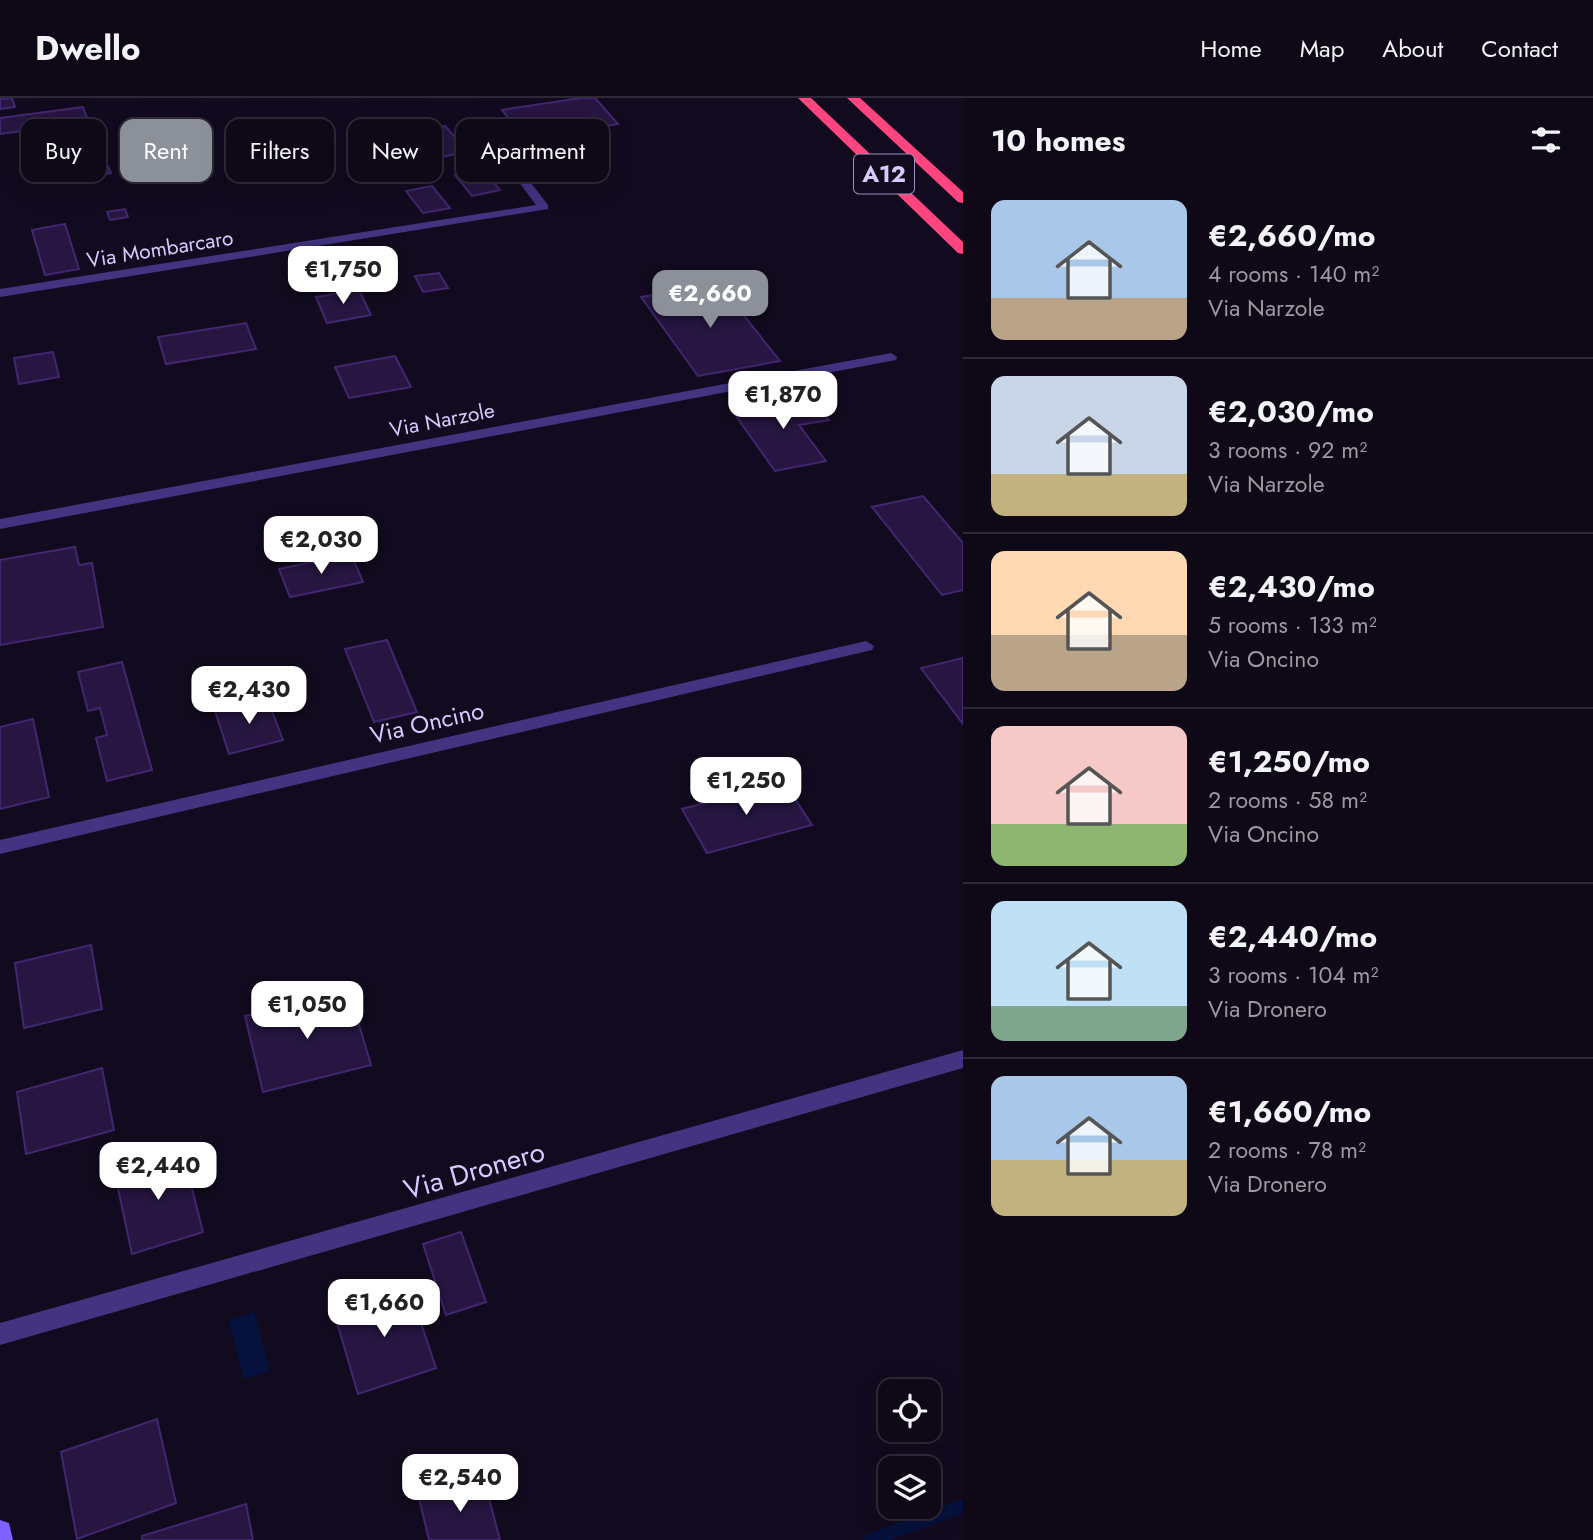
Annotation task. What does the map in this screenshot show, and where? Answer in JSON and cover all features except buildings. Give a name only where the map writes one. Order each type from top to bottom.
[{"type":"highway","name":"A12","points":[[804,98],[963,250]]},
{"type":"highway","name":"A12","points":[[852,98],[963,198]]},
{"type":"street","name":"Via Mombarcaro","points":[[0,293],[544,207],[525,182]]},
{"type":"street","name":"Via Narzole","points":[[0,524],[891,358]]},
{"type":"street","name":"Via Oncino","points":[[0,847],[866,646]]},
{"type":"street","name":"Via Dronero","points":[[0,1334],[963,1059]]},
{"type":"street","points":[[0,1532],[1,1540]]},
{"type":"shaded area","points":[[254,1312],[270,1371],[244,1379],[228,1321]]},
{"type":"waterway","points":[[871,1540],[963,1506]]}]
